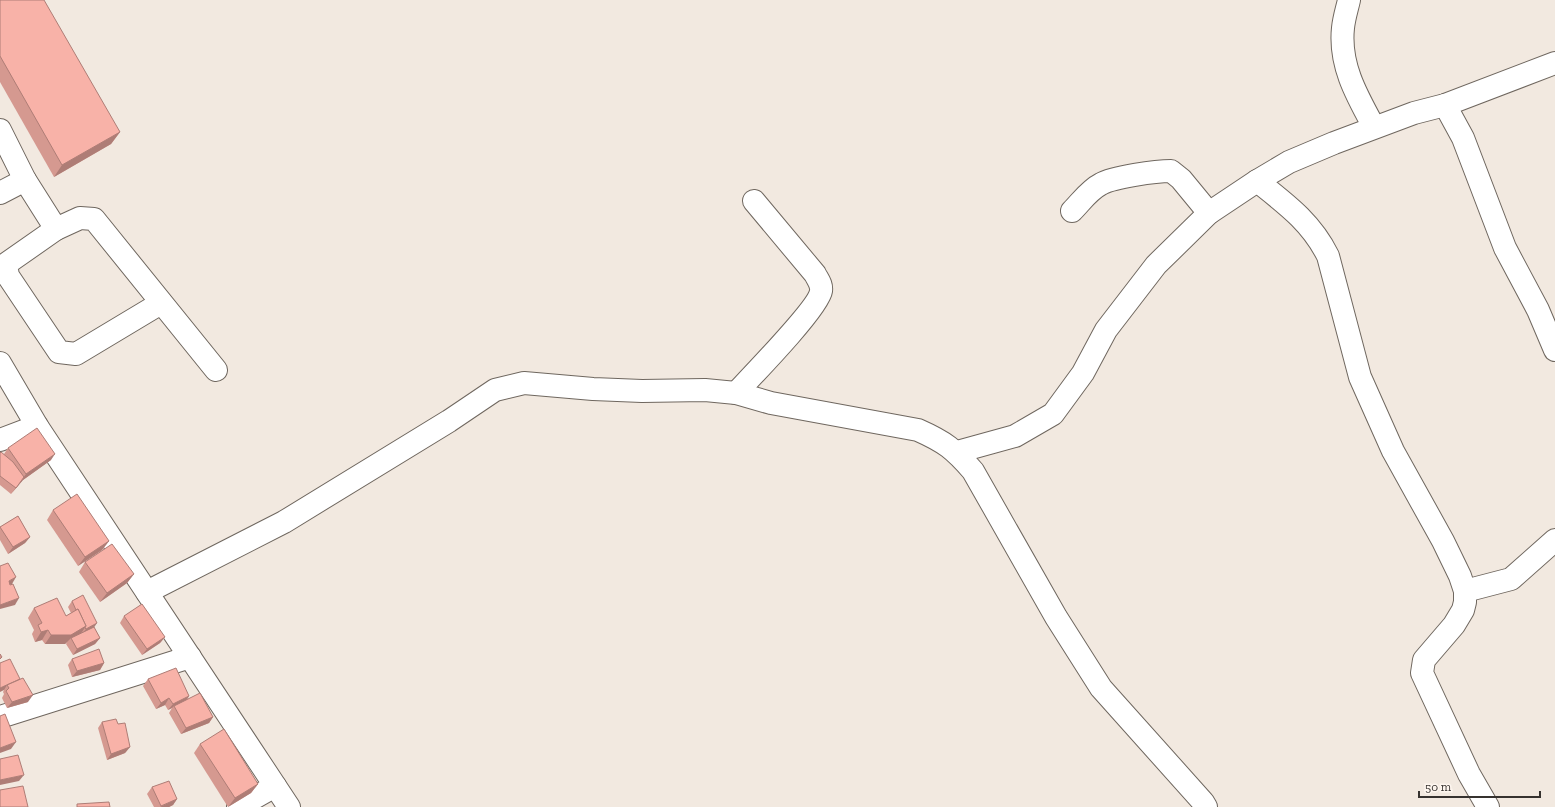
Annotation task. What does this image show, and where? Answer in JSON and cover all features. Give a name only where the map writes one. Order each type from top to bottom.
[{"type":"street","points":[[1349,0],[1343,28],[1345,64],[1352,83],[1374,127]]},
{"type":"street","points":[[957,452],[1014,436],[1053,414],[1083,373],[1106,330],[1156,265],[1208,213],[1257,181],[1290,162],[1374,127],[1414,113],[1445,105],[1555,63]]},
{"type":"street","points":[[1445,105],[1464,138],[1505,248],[1538,310],[1555,350]]},
{"type":"street","points":[[0,130],[25,180],[56,229]]},
{"type":"street","points":[[1072,211],[1101,183],[1117,178],[1171,171],[1181,179],[1208,213]]},
{"type":"street","points":[[0,193],[25,180]]},
{"type":"street","points":[[1257,181],[1294,210],[1309,225],[1321,242],[1328,256],[1360,377],[1393,451],[1443,541],[1460,576],[1465,591],[1463,610],[1454,625],[1424,660],[1422,673],[1466,767],[1488,807]]},
{"type":"street","points":[[736,393],[803,319],[819,298],[821,291],[821,285],[815,274],[754,201]]},
{"type":"street","points":[[161,303],[76,354],[59,352],[8,276],[6,264],[56,229],[80,218],[94,219],[216,370]]},
{"type":"street","points":[[0,363],[37,426],[290,807]]},
{"type":"street","points":[[146,592],[284,522],[449,421],[495,390],[524,383],[593,389],[642,391],[705,390],[736,393],[771,402],[918,430],[940,440],[957,452],[974,470],[1056,617],[1101,688],[1206,807]]},
{"type":"street","points":[[0,440],[37,426]]},
{"type":"street","points":[[1465,591],[1511,579],[1555,540]]},
{"type":"street","points":[[0,717],[190,657]]},
{"type":"street","points":[[238,807],[275,786]]},
{"type":"building","points":[[0,0],[44,0],[120,132],[62,165],[0,56]]},
{"type":"building","points":[[37,428],[55,454],[26,474],[8,448]]},
{"type":"building","points":[[1,452],[13,462],[24,477],[16,488],[0,476]]},
{"type":"building","points":[[77,494],[109,541],[85,557],[53,510]]},
{"type":"building","points":[[18,516],[30,537],[13,547],[0,527]]},
{"type":"building","points":[[112,544],[134,574],[107,593],[85,562]]},
{"type":"building","points":[[8,563],[16,577],[9,581],[10,585],[13,584],[19,598],[0,605],[0,566]]},
{"type":"building","points":[[83,595],[97,623],[86,629],[78,609],[76,610],[72,601]]},
{"type":"building","points":[[57,598],[66,616],[78,609],[86,626],[71,635],[51,635],[48,630],[41,632],[38,625],[42,623],[34,608]]},
{"type":"building","points":[[142,604],[165,637],[147,649],[124,616]]},
{"type":"building","points":[[94,627],[100,638],[77,649],[71,638]]},
{"type":"building","points":[[99,649],[104,663],[77,671],[72,659]]},
{"type":"building","points":[[10,659],[20,679],[0,688],[0,663]]},
{"type":"building","points":[[176,668],[189,696],[173,704],[169,698],[161,703],[148,679]]},
{"type":"building","points":[[23,678],[33,695],[12,702],[6,691],[9,688],[7,685]]},
{"type":"building","points":[[200,693],[213,717],[186,728],[174,706]]},
{"type":"building","points":[[5,714],[16,742],[0,748],[0,716]]},
{"type":"building","points":[[116,719],[118,724],[125,723],[130,747],[111,754],[102,722]]},
{"type":"building","points":[[224,729],[258,784],[235,798],[200,744]]},
{"type":"building","points":[[18,755],[24,775],[0,780],[0,759]]},
{"type":"building","points":[[169,781],[177,799],[161,806],[152,787]]},
{"type":"building","points":[[23,786],[28,807],[0,807],[0,790]]},
{"type":"building","points":[[109,802],[110,807],[77,807],[77,804]]}]
